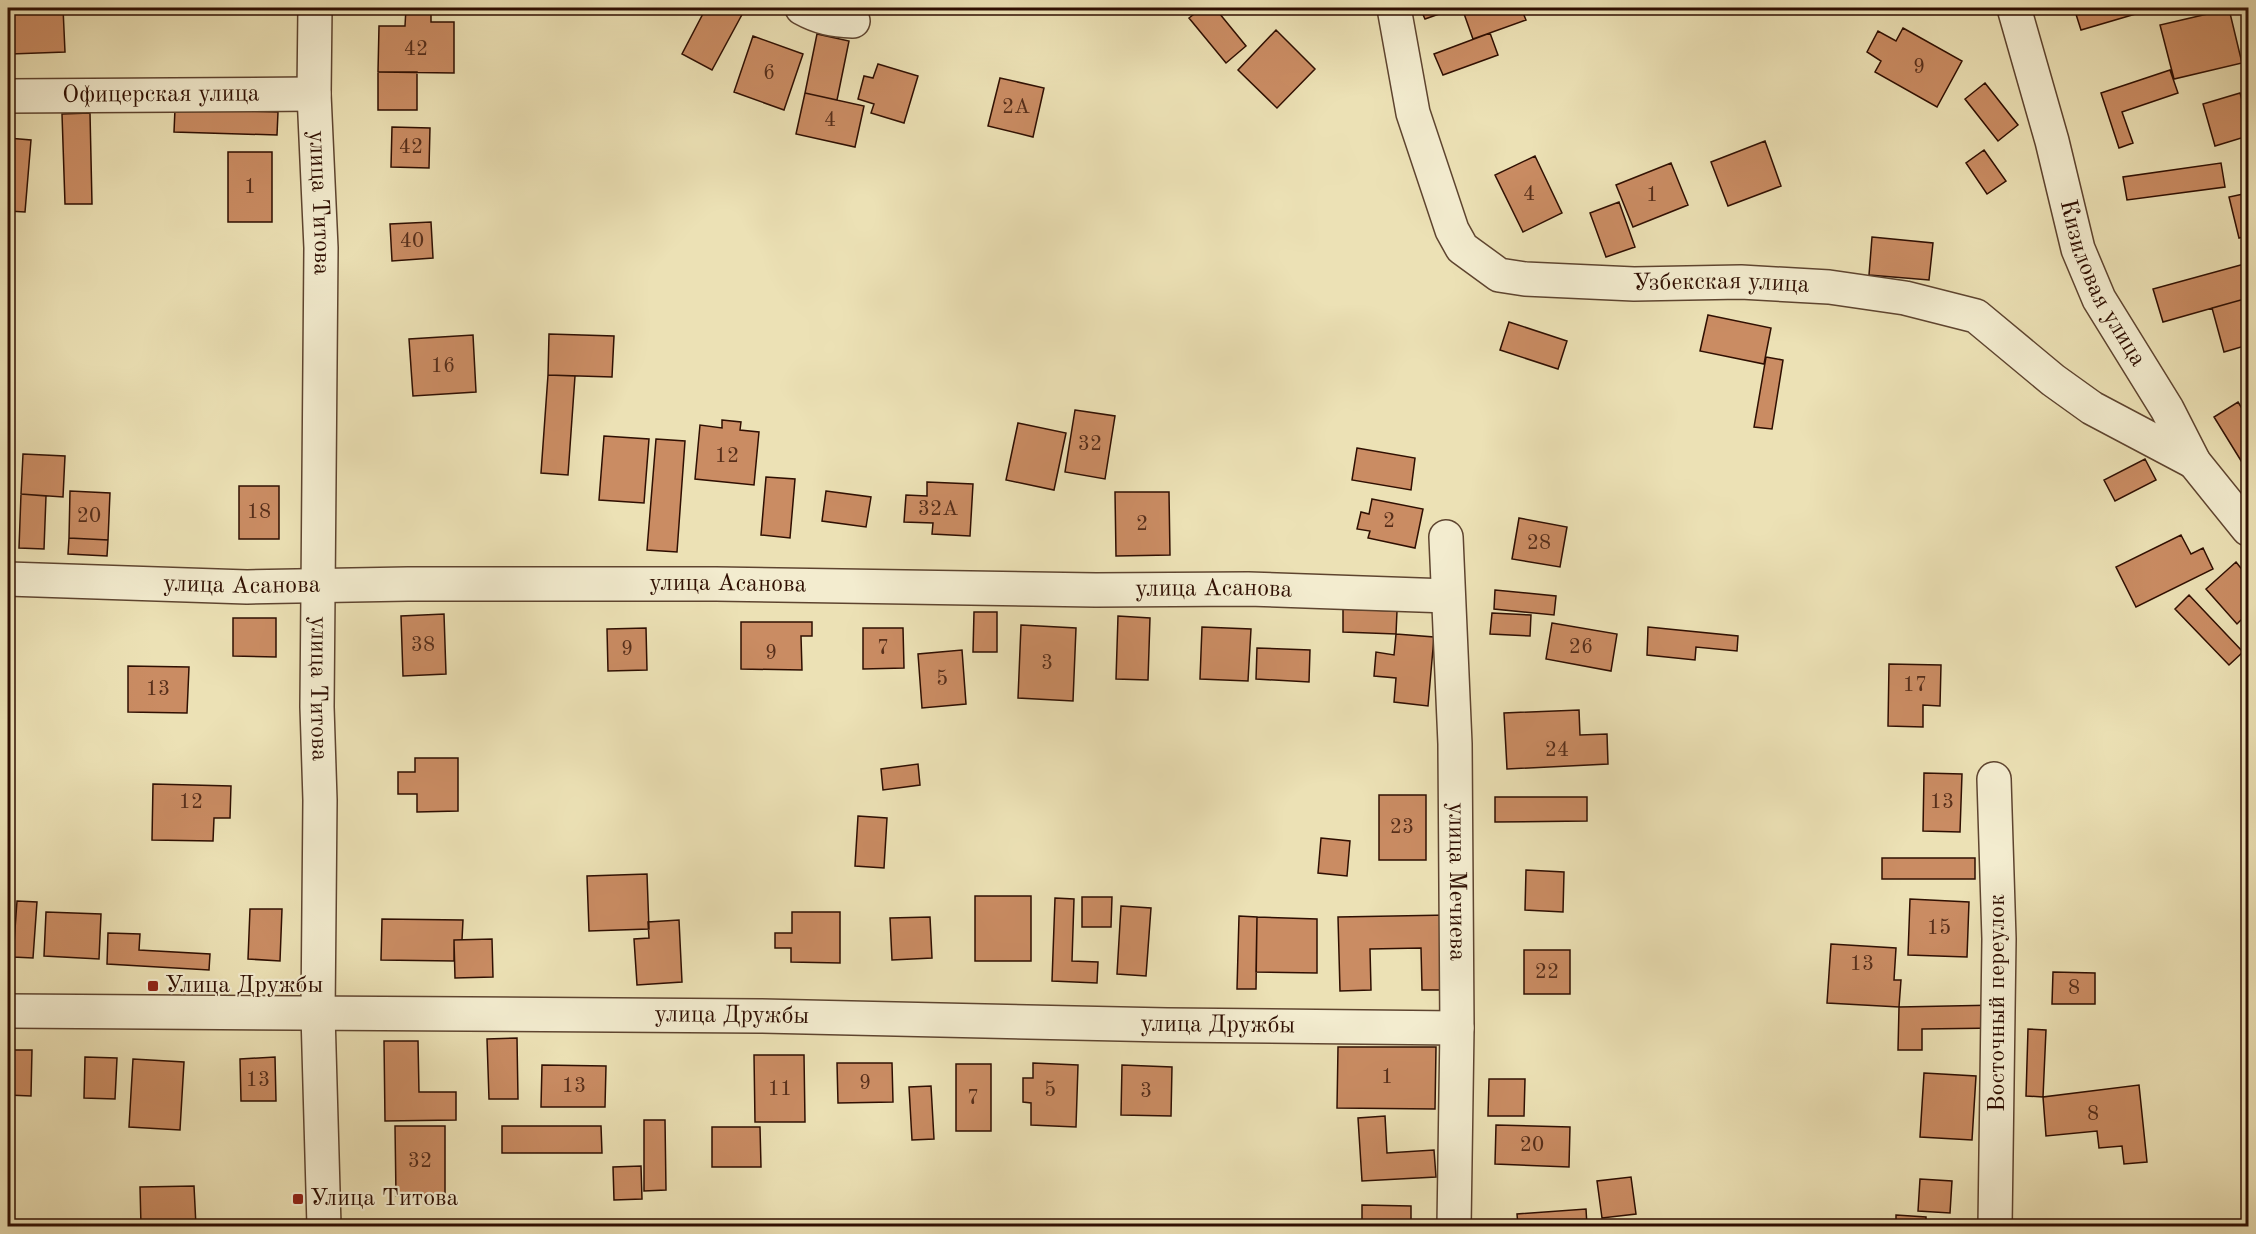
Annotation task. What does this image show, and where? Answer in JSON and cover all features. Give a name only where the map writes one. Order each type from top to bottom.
[{"type":"street","name":"улица Титова","points":[[315,8],[314,94],[321,248],[318,1014],[324,1227]]},
{"type":"street","points":[[802,8],[817,16],[832,20],[853,21]]},
{"type":"street","name":"Узбекская улица","points":[[1394,8],[1413,113],[1452,230],[1462,248],[1499,275],[1525,279],[1634,284],[1741,282],[1829,287],[1938,305],[1976,316],[2053,380],[2091,408],[2194,462]]},
{"type":"street","name":"Кизиловая улица","points":[[2014,8],[2052,141],[2078,249],[2099,299],[2167,410],[2194,462],[2248,529]]},
{"type":"street","name":"Офицерская улица","points":[[8,96],[314,94]]},
{"type":"street","name":"улица Мечиева","points":[[1446,537],[1455,744],[1457,1028],[1454,1227]]},
{"type":"street","name":"улица Асанова","points":[[8,579],[247,587],[408,584],[716,584],[1096,590],[1248,589],[1448,596]]},
{"type":"street","name":"Восточный переулок","points":[[1994,779],[1999,939],[1999,1127],[1995,1227]]},
{"type":"street","name":"улица Дружбы","points":[[8,1011],[747,1016],[1457,1028]]},
{"type":"building","points":[[9,8],[63,8],[65,52],[11,54]]},
{"type":"building","points":[[406,8],[431,8],[431,22],[454,22],[454,73],[378,72],[379,26],[405,26]]},
{"type":"building","points":[[706,8],[745,9],[712,70],[682,54]]},
{"type":"building","points":[[1202,8],[1215,8],[1246,46],[1226,63],[1189,18]]},
{"type":"building","points":[[1420,8],[1456,8],[1425,19]]},
{"type":"building","points":[[1462,8],[1521,8],[1526,20],[1473,39]]},
{"type":"building","points":[[2074,8],[2156,8],[2081,30]]},
{"type":"building","points":[[2229,9],[2242,63],[2174,79],[2160,25]]},
{"type":"building","points":[[1903,28],[1962,61],[1937,107],[1875,72],[1881,61],[1867,52],[1878,31],[1896,41]]},
{"type":"building","points":[[1276,30],[1315,69],[1277,108],[1238,70]]},
{"type":"building","points":[[1490,33],[1498,55],[1443,75],[1434,54]]},
{"type":"building","points":[[817,34],[849,41],[837,100],[805,93]]},
{"type":"building","points":[[753,36],[803,54],[784,110],[734,92]]},
{"type":"building","points":[[878,64],[918,76],[904,123],[871,113],[874,104],[858,99],[864,76],[873,78]]},
{"type":"building","points":[[2170,70],[2178,93],[2122,112],[2133,143],[2119,148],[2101,93]]},
{"type":"building","points":[[378,72],[417,72],[417,110],[378,110]]},
{"type":"building","points":[[1000,78],[1044,88],[1033,137],[988,126]]},
{"type":"building","points":[[1985,83],[2018,125],[1998,141],[1965,99]]},
{"type":"building","points":[[805,93],[864,106],[855,147],[796,134]]},
{"type":"building","points":[[2240,93],[2248,121],[2248,136],[2215,146],[2203,104]]},
{"type":"building","points":[[175,109],[278,112],[277,135],[174,132]]},
{"type":"building","points":[[90,113],[92,204],[65,204],[62,114]]},
{"type":"building","points":[[392,127],[430,128],[429,168],[391,167]]},
{"type":"building","points":[[8,138],[31,140],[25,212],[8,211]]},
{"type":"building","points":[[1765,141],[1781,186],[1728,206],[1711,162]]},
{"type":"building","points":[[1984,150],[2006,181],[1987,194],[1966,163]]},
{"type":"building","points":[[228,152],[272,152],[272,222],[228,222]]},
{"type":"building","points":[[1535,156],[1562,213],[1523,232],[1495,175]]},
{"type":"building","points":[[1671,163],[1688,205],[1633,227],[1616,185]]},
{"type":"building","points":[[2221,163],[2225,187],[2127,200],[2123,177]]},
{"type":"building","points":[[2248,193],[2248,236],[2239,238],[2229,197]]},
{"type":"building","points":[[1619,202],[1635,247],[1606,257],[1590,213]]},
{"type":"building","points":[[431,222],[433,258],[392,261],[390,224]]},
{"type":"building","points":[[1872,237],[1933,243],[1929,280],[1869,275]]},
{"type":"building","points":[[2248,263],[2248,298],[2163,322],[2153,289]]},
{"type":"building","points":[[2248,298],[2248,345],[2224,352],[2212,308]]},
{"type":"building","points":[[1708,315],[1771,328],[1764,364],[1700,351]]},
{"type":"building","points":[[1509,322],[1567,341],[1558,369],[1500,350]]},
{"type":"building","points":[[549,334],[614,336],[612,377],[548,375]]},
{"type":"building","points":[[473,335],[476,392],[413,396],[409,339]]},
{"type":"building","points":[[1766,357],[1783,360],[1772,429],[1754,427]]},
{"type":"building","points":[[548,375],[575,376],[568,475],[541,473]]},
{"type":"building","points":[[2238,402],[2248,418],[2248,472],[2214,417]]},
{"type":"building","points":[[1075,410],[1115,416],[1105,479],[1065,472]]},
{"type":"building","points":[[722,420],[741,422],[740,430],[759,432],[754,485],[695,479],[700,425],[722,428]]},
{"type":"building","points":[[1018,423],[1066,433],[1054,490],[1006,480]]},
{"type":"building","points":[[604,436],[649,439],[644,503],[599,500]]},
{"type":"building","points":[[656,439],[685,441],[677,552],[647,550]]},
{"type":"building","points":[[1357,448],[1415,458],[1411,490],[1352,480]]},
{"type":"building","points":[[23,454],[65,456],[63,497],[21,494]]},
{"type":"building","points":[[2145,459],[2156,480],[2115,501],[2104,480]]},
{"type":"building","points":[[766,477],[795,479],[790,538],[761,535]]},
{"type":"building","points":[[927,482],[973,484],[970,536],[932,534],[933,523],[904,522],[906,495],[927,496]]},
{"type":"building","points":[[239,486],[279,486],[279,539],[239,539]]},
{"type":"building","points":[[70,491],[110,493],[108,540],[69,538]]},
{"type":"building","points":[[826,491],[871,497],[866,527],[822,521]]},
{"type":"building","points":[[1115,492],[1169,492],[1170,555],[1116,556]]},
{"type":"building","points":[[21,494],[46,496],[44,549],[19,548]]},
{"type":"building","points":[[1372,499],[1423,509],[1415,548],[1368,538],[1370,531],[1357,529],[1361,512],[1369,514]]},
{"type":"building","points":[[1519,518],[1567,527],[1560,567],[1512,559]]},
{"type":"building","points":[[2181,535],[2191,554],[2203,548],[2213,569],[2136,607],[2116,567]]},
{"type":"building","points":[[69,538],[108,540],[107,556],[68,554]]},
{"type":"building","points":[[2236,562],[2248,577],[2248,613],[2237,624],[2206,589]]},
{"type":"building","points":[[1495,590],[1556,596],[1554,615],[1494,609]]},
{"type":"building","points":[[2189,595],[2243,652],[2229,665],[2175,609]]},
{"type":"building","points":[[1343,609],[1397,611],[1396,634],[1343,632]]},
{"type":"building","points":[[974,612],[997,612],[997,652],[973,652]]},
{"type":"building","points":[[1492,613],[1531,615],[1530,636],[1490,634]]},
{"type":"building","points":[[444,614],[446,674],[403,676],[401,616]]},
{"type":"building","points":[[1118,616],[1150,618],[1148,680],[1116,679]]},
{"type":"building","points":[[233,618],[276,618],[276,657],[233,656]]},
{"type":"building","points":[[741,622],[812,622],[812,636],[801,636],[802,670],[741,669]]},
{"type":"building","points":[[1552,623],[1617,634],[1611,671],[1546,659]]},
{"type":"building","points":[[1021,625],[1076,628],[1073,701],[1018,698]]},
{"type":"building","points":[[1202,627],[1251,629],[1248,681],[1200,679]]},
{"type":"building","points":[[1648,627],[1738,636],[1737,651],[1696,647],[1695,660],[1647,655]]},
{"type":"building","points":[[646,628],[647,670],[608,671],[607,629]]},
{"type":"building","points":[[863,628],[903,628],[904,668],[863,669]]},
{"type":"building","points":[[1396,634],[1434,637],[1428,706],[1394,702],[1396,678],[1374,676],[1376,652],[1394,655]]},
{"type":"building","points":[[1257,648],[1310,650],[1309,682],[1256,679]]},
{"type":"building","points":[[962,650],[966,704],[922,708],[918,654]]},
{"type":"building","points":[[1889,664],[1941,665],[1940,706],[1923,705],[1923,727],[1888,726]]},
{"type":"building","points":[[128,666],[189,667],[187,713],[128,712]]},
{"type":"building","points":[[1579,710],[1580,735],[1607,734],[1608,764],[1507,769],[1504,713]]},
{"type":"building","points":[[415,758],[458,758],[458,811],[417,812],[417,794],[398,794],[398,772],[415,772]]},
{"type":"building","points":[[918,764],[920,785],[883,790],[881,769]]},
{"type":"building","points":[[1924,773],[1962,774],[1960,832],[1923,831]]},
{"type":"building","points":[[153,784],[231,786],[230,818],[214,818],[213,841],[152,840]]},
{"type":"building","points":[[1379,795],[1426,795],[1426,860],[1379,860]]},
{"type":"building","points":[[1495,797],[1587,797],[1587,821],[1495,822]]},
{"type":"building","points":[[858,816],[887,818],[884,868],[855,866]]},
{"type":"building","points":[[1321,838],[1350,841],[1347,876],[1318,873]]},
{"type":"building","points":[[1882,858],[1975,858],[1975,879],[1882,879]]},
{"type":"building","points":[[1526,870],[1564,872],[1563,912],[1525,910]]},
{"type":"building","points":[[647,874],[649,929],[589,931],[587,876]]},
{"type":"building","points":[[975,896],[1031,896],[1031,961],[975,961]]},
{"type":"building","points":[[1082,897],[1112,897],[1111,927],[1082,927]]},
{"type":"building","points":[[1055,898],[1074,899],[1072,961],[1098,962],[1097,983],[1052,981]]},
{"type":"building","points":[[1910,899],[1969,902],[1967,957],[1908,955]]},
{"type":"building","points":[[17,901],[37,902],[33,958],[13,957]]},
{"type":"building","points":[[1121,906],[1151,908],[1146,976],[1117,974]]},
{"type":"building","points":[[250,909],[282,909],[280,961],[248,959]]},
{"type":"building","points":[[46,912],[101,914],[99,959],[44,956]]},
{"type":"building","points":[[792,912],[840,912],[840,963],[791,962],[791,948],[775,948],[775,933],[792,933]]},
{"type":"building","points":[[1449,915],[1450,990],[1422,990],[1421,948],[1370,949],[1371,990],[1340,991],[1338,917]]},
{"type":"building","points":[[1239,916],[1257,917],[1256,989],[1237,989]]},
{"type":"building","points":[[930,917],[932,958],[892,960],[890,918]]},
{"type":"building","points":[[1257,917],[1317,919],[1317,973],[1256,972]]},
{"type":"building","points":[[382,919],[463,920],[462,940],[454,940],[454,961],[381,960]]},
{"type":"building","points":[[679,920],[682,982],[637,985],[634,939],[649,938],[648,922]]},
{"type":"building","points":[[108,933],[140,934],[139,950],[210,954],[209,970],[107,964]]},
{"type":"building","points":[[492,939],[493,977],[455,978],[454,940]]},
{"type":"building","points":[[1831,944],[1896,948],[1894,980],[1901,980],[1899,1007],[1827,1003]]},
{"type":"building","points":[[1524,950],[1570,950],[1570,994],[1524,994]]},
{"type":"building","points":[[2053,972],[2095,973],[2095,1004],[2052,1004]]},
{"type":"building","points":[[1999,1005],[1999,1028],[1922,1029],[1922,1050],[1898,1050],[1899,1007]]},
{"type":"building","points":[[2028,1029],[2046,1030],[2043,1097],[2026,1096]]},
{"type":"building","points":[[517,1038],[518,1099],[489,1099],[487,1039]]},
{"type":"building","points":[[384,1041],[418,1041],[419,1092],[456,1092],[456,1120],[385,1121]]},
{"type":"building","points":[[1338,1047],[1436,1047],[1435,1109],[1337,1108]]},
{"type":"building","points":[[8,1050],[32,1050],[31,1096],[8,1095]]},
{"type":"building","points":[[754,1055],[804,1055],[805,1122],[755,1122]]},
{"type":"building","points":[[85,1057],[117,1058],[115,1099],[84,1098]]},
{"type":"building","points":[[275,1057],[276,1101],[241,1101],[240,1059]]},
{"type":"building","points":[[133,1059],[184,1062],[180,1130],[129,1127]]},
{"type":"building","points":[[837,1063],[892,1063],[893,1102],[838,1103]]},
{"type":"building","points":[[1033,1063],[1078,1065],[1076,1127],[1031,1125],[1031,1103],[1023,1102],[1023,1078],[1033,1078]]},
{"type":"building","points":[[956,1064],[991,1064],[991,1131],[956,1131]]},
{"type":"building","points":[[542,1065],[606,1066],[605,1107],[541,1107]]},
{"type":"building","points":[[1122,1065],[1172,1067],[1171,1116],[1121,1115]]},
{"type":"building","points":[[1924,1073],[1976,1076],[1972,1140],[1920,1137]]},
{"type":"building","points":[[1489,1079],[1525,1079],[1524,1116],[1488,1116]]},
{"type":"building","points":[[2139,1085],[2147,1162],[2124,1164],[2122,1146],[2099,1148],[2097,1131],[2046,1136],[2043,1097]]},
{"type":"building","points":[[931,1086],[934,1139],[912,1140],[909,1087]]},
{"type":"building","points":[[1385,1116],[1387,1153],[1434,1150],[1436,1177],[1362,1181],[1358,1118]]},
{"type":"building","points":[[644,1120],[665,1120],[666,1190],[644,1191]]},
{"type":"building","points":[[1496,1125],[1570,1127],[1569,1167],[1495,1164]]},
{"type":"building","points":[[395,1126],[445,1126],[445,1196],[396,1196]]},
{"type":"building","points":[[502,1126],[601,1126],[602,1153],[502,1153]]},
{"type":"building","points":[[712,1127],[760,1127],[761,1167],[712,1167]]},
{"type":"building","points":[[8,1134],[12,1134],[11,1191],[8,1191]]},
{"type":"building","points":[[641,1166],[642,1199],[614,1200],[613,1167]]},
{"type":"building","points":[[1631,1177],[1636,1214],[1602,1218],[1597,1181]]},
{"type":"building","points":[[1920,1179],[1952,1181],[1950,1213],[1918,1211]]},
{"type":"building","points":[[194,1186],[196,1226],[141,1226],[140,1187]]},
{"type":"building","points":[[1362,1205],[1411,1206],[1411,1221],[1419,1221],[1419,1226],[1362,1226]]},
{"type":"building","points":[[1586,1209],[1587,1226],[1518,1226],[1517,1214]]},
{"type":"building","points":[[1896,1215],[1926,1217],[1926,1226],[1896,1226]]},
{"type":"place","name":"Улица Дружбы","points":[[153,986]]},
{"type":"place","name":"Улица Титова","points":[[298,1199]]}]
